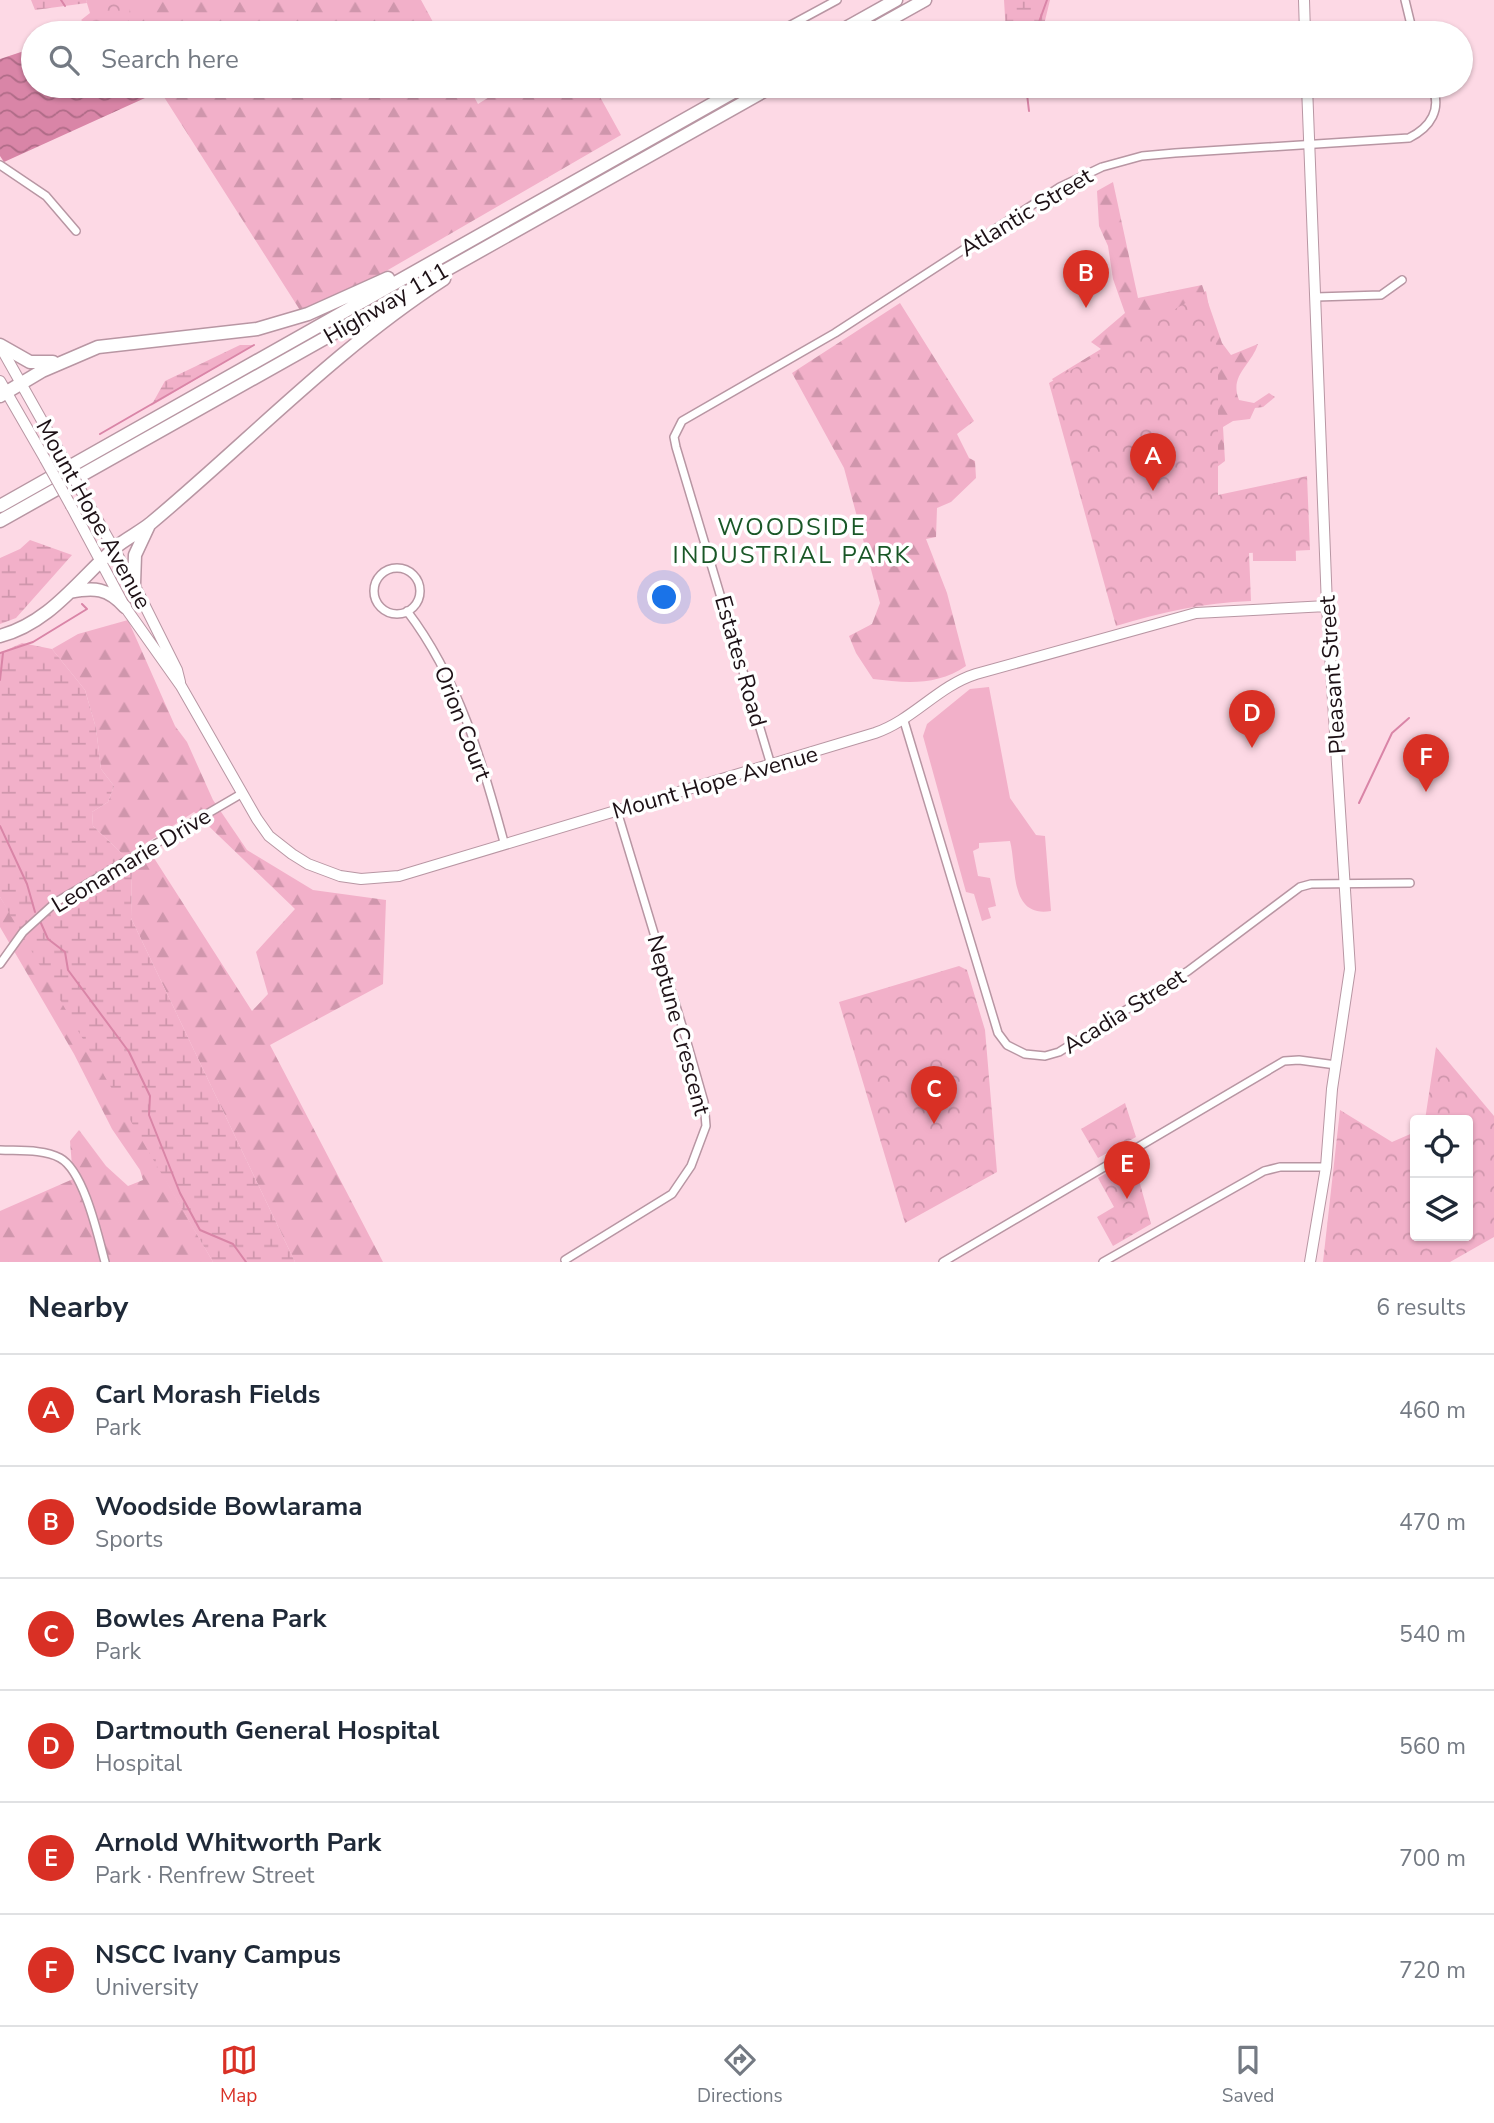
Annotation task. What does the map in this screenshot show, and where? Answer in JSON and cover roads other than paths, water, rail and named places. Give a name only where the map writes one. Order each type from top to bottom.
[{"type":"highway","points":[[858,21],[896,0]]},
{"type":"highway","points":[[887,21],[925,0]]},
{"type":"highway","name":"Highway 111","points":[[0,506],[723,98]]},
{"type":"highway","name":"Highway 111","points":[[0,521],[751,98]]},
{"type":"highway","points":[[0,345],[30,362],[46,363],[111,345],[240,332],[308,314],[377,284],[602,166]]},
{"type":"highway","points":[[0,636],[41,618],[114,549],[150,524],[365,333],[519,232],[531,221]]},
{"type":"highway","points":[[2,390],[74,356]]},
{"type":"highway","points":[[134,584],[135,555],[150,524]]},
{"type":"highway","points":[[69,592],[99,589],[114,595],[125,607]]},
{"type":"street","points":[[798,21],[837,0]]},
{"type":"street","points":[[1304,0],[1305,21]]},
{"type":"street","points":[[1405,0],[1410,21]]},
{"type":"street","name":"Pleasant Street","points":[[1307,98],[1327,607],[1350,969],[1336,1065],[1326,1167],[1309,1262]]},
{"type":"street","name":"Atlantic Street","points":[[674,438],[678,426],[686,418],[835,333],[1046,195],[1090,172],[1142,156],[1409,138],[1423,130],[1435,113],[1436,98]]},
{"type":"street","points":[[0,165],[46,195],[76,231]]},
{"type":"street","points":[[1316,297],[1381,295],[1402,280]]},
{"type":"street","name":"Mount Hope Avenue","points":[[0,345],[134,584],[177,670],[181,686]]},
{"type":"street","name":"Mount Hope Avenue","points":[[2,390],[45,459],[125,607],[181,686],[241,794],[269,836],[308,864],[340,876],[372,879],[399,876],[875,733],[904,721],[967,677],[1177,618],[1225,610],[1327,607]]},
{"type":"street","name":"Estates Road","points":[[674,438],[771,765]]},
{"type":"street","points":[[400,569],[414,577],[420,594],[413,607],[407,611],[393,614],[377,604],[374,587],[383,573],[400,569]]},
{"type":"street","name":"Orion Court","points":[[407,611],[424,632],[460,702],[505,842]]},
{"type":"street","name":"Acadia Street","points":[[904,721],[998,1033],[1007,1045],[1020,1053],[1045,1056],[1067,1047],[1188,971],[1300,887],[1346,883],[1410,883]]},
{"type":"street","name":"Leonamarie Drive","points":[[0,964],[23,932],[56,902],[241,794]]},
{"type":"street","name":"Neptune Crescent","points":[[565,1260],[672,1194],[691,1166],[706,1126],[704,1102],[617,811]]},
{"type":"street","points":[[943,1262],[1105,1164],[1284,1061],[1299,1060],[1336,1065]]},
{"type":"street","points":[[0,1150],[50,1154],[68,1164],[80,1183],[105,1262]]},
{"type":"street","points":[[1102,1262],[1256,1175],[1280,1167],[1326,1167]]},
{"type":"water","points":[[21,52],[21,98],[145,98],[4,162],[0,156],[0,59]]},
{"type":"waterway","points":[[61,0],[65,6]]},
{"type":"waterway","points":[[1039,21],[1047,0]]},
{"type":"waterway","points":[[1027,98],[1029,111]]},
{"type":"waterway","points":[[100,434],[254,345]]},
{"type":"waterway","points":[[0,653],[33,642],[87,609],[82,604]]},
{"type":"waterway","points":[[0,680],[3,653]]},
{"type":"waterway","points":[[1359,803],[1392,733],[1409,718]]},
{"type":"waterway","points":[[0,826],[27,884],[35,912]]},
{"type":"waterway","points":[[40,921],[48,939],[65,952],[68,970],[129,1052],[150,1096],[149,1115],[180,1193],[200,1230],[233,1244],[246,1262]]},
{"type":"place","name":"Woodside Bowlarama","points":[[1086,308]]},
{"type":"place","name":"Carl Morash Fields","points":[[1153,491]]},
{"type":"place","name":"Dartmouth General Hospital","points":[[1252,748]]},
{"type":"place","name":"NSCC Ivany Campus","points":[[1426,792]]},
{"type":"place","name":"Bowles Arena Park","points":[[934,1124]]},
{"type":"place","name":"Arnold Whitworth Park","points":[[1127,1199]]},
{"type":"district","name":"WOODSIDE INDUSTRIAL PARK","points":[[792,541]]}]
